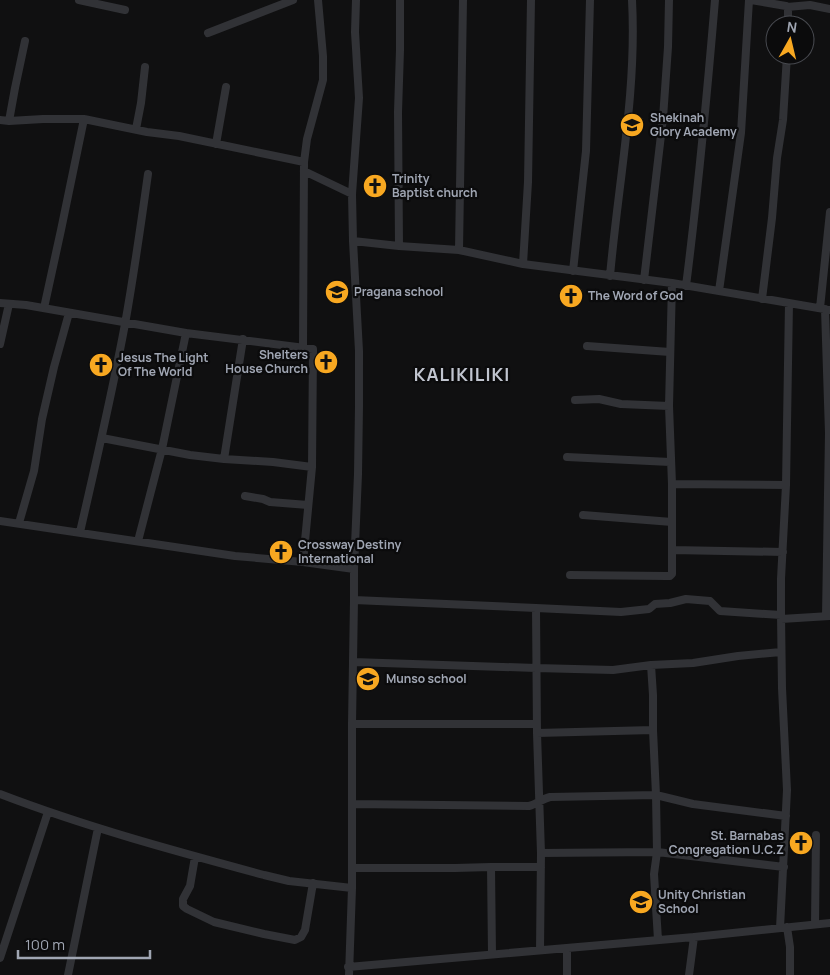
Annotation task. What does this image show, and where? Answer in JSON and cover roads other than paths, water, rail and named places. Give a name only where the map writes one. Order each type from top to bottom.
[{"type":"street","points":[[79,0],[125,10]]},
{"type":"street","points":[[208,33],[293,0]]},
{"type":"street","points":[[303,348],[304,162],[307,139],[323,80],[318,0]]},
{"type":"street","points":[[356,0],[355,32],[359,98],[352,194],[359,351],[358,474],[354,569],[352,888],[348,971],[492,954],[694,937],[830,923]]},
{"type":"street","points":[[399,246],[398,112],[400,0]]},
{"type":"street","points":[[459,250],[463,0]]},
{"type":"street","points":[[523,264],[528,182],[531,0]]},
{"type":"street","points":[[573,271],[586,151],[590,0]]},
{"type":"street","points":[[610,276],[627,127],[632,52],[632,0]]},
{"type":"street","points":[[644,280],[663,118],[669,0]]},
{"type":"street","points":[[686,286],[704,128],[715,0]]},
{"type":"street","points":[[719,291],[741,133],[750,0],[787,7],[810,5],[830,9]]},
{"type":"street","points":[[787,7],[787,15]]},
{"type":"street","points":[[9,121],[14,88],[25,41]]},
{"type":"street","points":[[762,299],[783,120],[786,65]]},
{"type":"street","points":[[136,129],[145,67]]},
{"type":"street","points":[[216,144],[226,87]]},
{"type":"street","points":[[0,120],[84,119],[147,132],[179,136],[304,162]]},
{"type":"street","points":[[44,308],[84,119]]},
{"type":"street","points":[[304,171],[352,194]]},
{"type":"street","points":[[80,532],[102,438],[125,322],[148,174]]},
{"type":"street","points":[[354,600],[621,612],[649,609],[655,604],[686,599],[710,602],[720,610],[781,617],[828,616],[829,432],[825,309],[830,212]]},
{"type":"street","points":[[353,241],[459,250],[523,264],[672,283],[825,309]]},
{"type":"street","points":[[570,575],[670,576],[672,572],[670,352],[672,283]]},
{"type":"street","points":[[0,302],[186,333],[312,349],[312,468],[303,562]]},
{"type":"street","points":[[789,303],[781,652],[786,779],[784,928],[790,947],[790,975]]},
{"type":"street","points":[[0,344],[9,304]]},
{"type":"street","points":[[20,523],[34,471],[42,419],[54,367],[69,313]]},
{"type":"street","points":[[138,541],[162,449],[186,333]]},
{"type":"street","points":[[224,459],[243,339]]},
{"type":"street","points":[[587,346],[670,352]]},
{"type":"street","points":[[575,400],[599,399],[621,404],[670,406]]},
{"type":"street","points":[[102,438],[190,455],[273,462],[312,468]]},
{"type":"street","points":[[567,457],[670,462]]},
{"type":"street","points":[[672,484],[786,485]]},
{"type":"street","points":[[245,496],[270,502],[308,505]]},
{"type":"street","points":[[583,514],[672,522]]},
{"type":"street","points":[[0,521],[235,556],[354,569]]},
{"type":"street","points":[[672,550],[783,552]]},
{"type":"street","points":[[536,608],[541,853],[540,950]]},
{"type":"street","points":[[353,662],[613,670],[651,665],[693,663],[781,652]]},
{"type":"street","points":[[651,665],[657,852],[654,874],[658,940]]},
{"type":"street","points":[[352,724],[653,730]]},
{"type":"street","points":[[0,794],[48,812],[195,857],[289,881],[352,888]]},
{"type":"street","points":[[352,804],[529,806],[535,805],[544,798],[555,797],[656,796],[693,804],[786,816]]},
{"type":"street","points":[[0,958],[48,812]]},
{"type":"street","points":[[68,975],[98,828]]},
{"type":"street","points":[[815,924],[816,835]]},
{"type":"street","points":[[541,853],[657,852],[784,868]]},
{"type":"street","points":[[195,857],[190,886],[183,899],[183,906],[214,922],[264,934],[295,940],[301,937],[305,930],[313,883]]},
{"type":"street","points":[[491,867],[492,954]]},
{"type":"street","points":[[352,868],[541,867]]},
{"type":"street","points":[[689,975],[694,937]]},
{"type":"street","points":[[567,948],[568,975]]},
{"type":"place","name":"Shekinah Glory Academy","points":[[632,125]]},
{"type":"place","name":"Trinity Baptist church","points":[[375,186]]},
{"type":"place","name":"Pragana school","points":[[337,292]]},
{"type":"place","name":"The Word of God","points":[[571,296]]},
{"type":"place","name":"Shelters House Church","points":[[326,362]]},
{"type":"place","name":"Jesus The Light Of The World","points":[[101,365]]},
{"type":"place","name":"Crossway Destiny International","points":[[281,552]]},
{"type":"place","name":"Munso school","points":[[368,679]]},
{"type":"place","name":"St. Barnabas Congregation U.C.Z","points":[[801,843]]},
{"type":"place","name":"Unity Christian School","points":[[641,902]]},
{"type":"district","name":"KALIKILIKI","points":[[462,375]]}]
